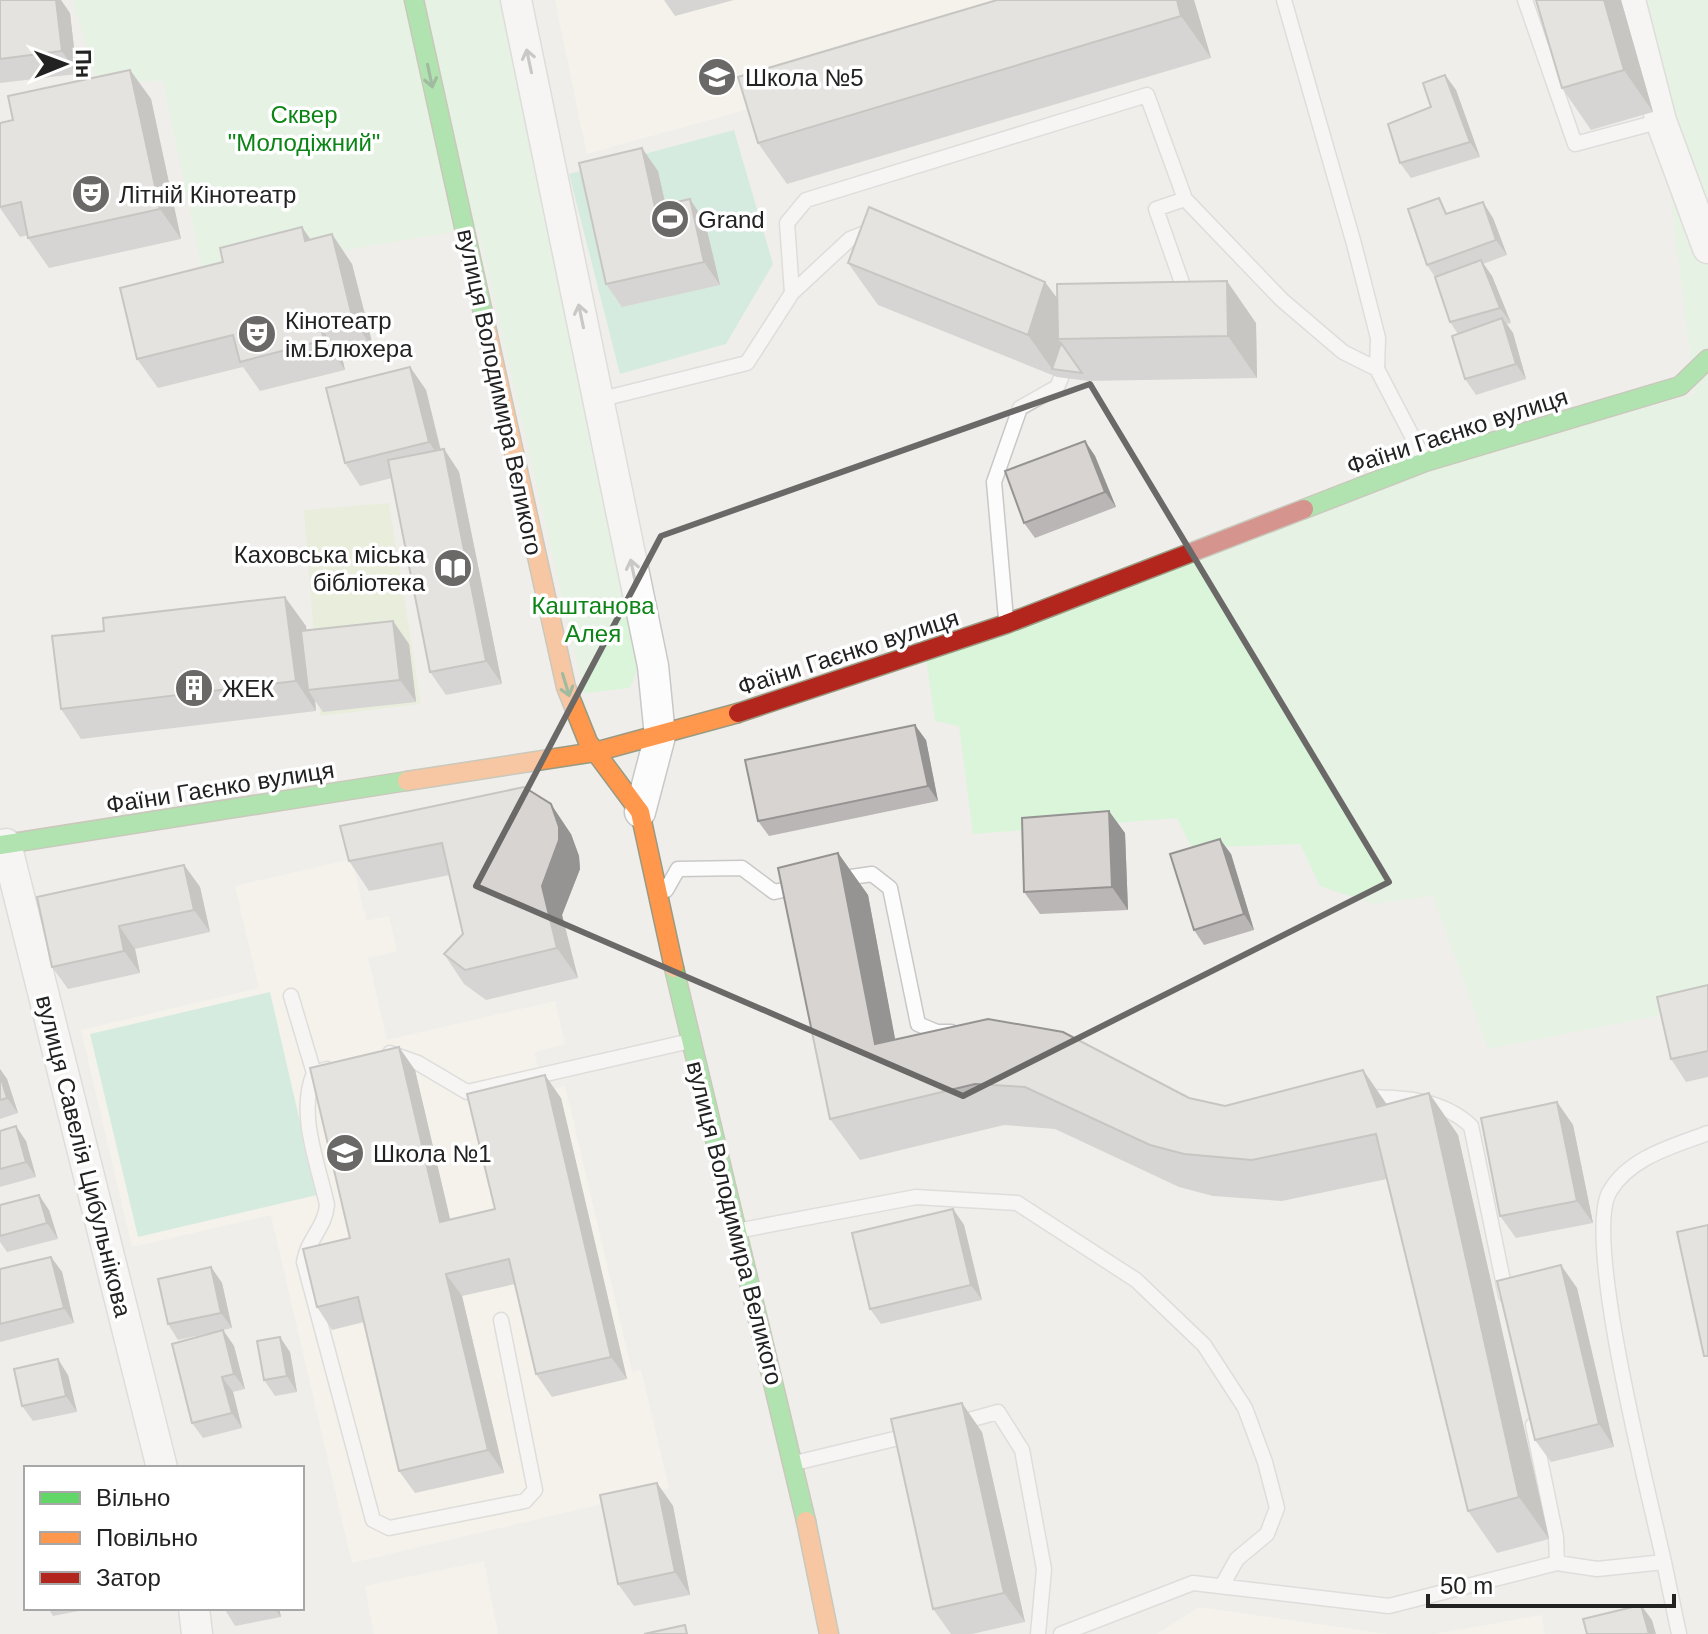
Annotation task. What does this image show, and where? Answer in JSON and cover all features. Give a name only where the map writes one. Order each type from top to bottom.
[{"type":"street","name":"вулиця Володимира Великого","points":[[414,0],[566,687],[595,752],[640,812],[690,1041],[794,1463],[829,1634]]},
{"type":"street","name":"вулиця Володимира Великого","points":[[516,0],[653,666],[660,736],[640,812]]},
{"type":"street","points":[[1630,0],[1661,121],[1708,248]]},
{"type":"street","name":"Фаїни Гаєнко вулиця","points":[[3,844],[595,752],[660,736],[1006,624],[1425,462],[1680,386],[1695,375],[1708,359]]},
{"type":"street","name":"вулиця Савелія Цибульнікова","points":[[3,844],[161,1466]]},
{"type":"street","points":[[194,1610],[197,1634]]},
{"type":"lane","points":[[1284,0],[1378,338],[1377,369],[1425,462]]},
{"type":"lane","points":[[1525,0],[1575,144],[1661,121]]},
{"type":"lane","points":[[792,293],[787,223],[806,200],[1147,95],[1185,199],[1282,300],[1343,352],[1377,369]]},
{"type":"lane","points":[[1174,302],[1188,301],[1156,209],[1185,199]]},
{"type":"lane","points":[[598,400],[747,363],[792,293],[850,239],[886,224]]},
{"type":"lane","points":[[1006,624],[994,482],[1020,408],[1057,387],[1061,378]]},
{"type":"lane","points":[[660,901],[678,869],[742,868],[774,892],[872,874],[890,888],[918,1024],[937,1032],[965,1033]]},
{"type":"lane","points":[[291,996],[314,1073],[306,1091],[306,1112],[327,1205],[326,1220],[306,1246],[304,1262],[373,1520],[389,1528],[525,1501],[535,1490],[501,1320]]},
{"type":"lane","points":[[372,1056],[387,1052],[418,1063],[469,1098],[690,1041]]},
{"type":"lane","points":[[314,1073],[343,1065]]},
{"type":"lane","points":[[1349,1100],[1408,1098],[1454,1110],[1471,1126],[1509,1308]]},
{"type":"lane","points":[[1679,1634],[1604,1277],[1601,1223],[1609,1191],[1629,1171],[1653,1154],[1708,1133]]},
{"type":"lane","points":[[738,1231],[916,1197],[1017,1203],[1136,1280],[1204,1345],[1245,1408],[1265,1462],[1277,1508],[1267,1534],[1237,1559],[1224,1582],[1225,1587]]},
{"type":"lane","points":[[794,1463],[998,1412],[1022,1450],[1044,1569],[1038,1634]]},
{"type":"lane","points":[[1531,1415],[1556,1537],[1557,1563]]},
{"type":"lane","points":[[1061,1634],[1193,1583],[1389,1606],[1557,1563],[1597,1569],[1664,1562]]},
{"type":"highlighted area","points":[[1090,384],[1389,882],[963,1096],[476,886],[661,536]]},
{"type":"shaded area","name":"Школа №5","points":[[555,0],[1137,0],[587,154]]},
{"type":"shaded area","name":"Школа №1","points":[[352,859],[366,921],[389,916],[397,951],[368,958],[387,1040],[555,1001],[565,1044],[534,1052],[544,1091],[565,1086],[632,1372],[641,1370],[669,1488],[352,1563],[271,1215],[132,1247],[81,1030],[259,988],[235,886]]},
{"type":"shaded area","points":[[484,1561],[498,1634],[374,1634],[365,1586]]},
{"type":"shaded area","points":[[1199,1607],[1388,1634],[1157,1634]]},
{"type":"shaded area","points":[[1541,1615],[1545,1634],[1434,1634]]},
{"type":"green space","name":"Сквер \"Молодіжний\"","points":[[73,0],[500,0],[639,665],[630,688],[584,693],[478,228],[203,274],[163,81],[97,84]]},
{"type":"green space","points":[[1630,0],[1708,0],[1708,1006],[1488,1049],[1433,896],[1374,904],[1320,886],[1300,844],[1192,848],[1177,818],[973,834],[959,726],[935,721],[926,658],[1446,464],[1695,394],[1661,121]]},
{"type":"green space","name":"Grand","points":[[734,130],[773,264],[726,344],[620,374],[569,174]]},
{"type":"green space","points":[[389,503],[421,704],[320,716],[304,510]]},
{"type":"green space","points":[[270,992],[317,1195],[138,1237],[90,1034]]},
{"type":"building","points":[[0,0],[56,0],[62,51],[0,59]]},
{"type":"building","points":[[997,0],[1177,0],[1181,16],[758,143],[738,77]]},
{"type":"building","points":[[1536,0],[1604,0],[1624,70],[1562,88]]},
{"type":"building","name":"Літній Кінотеатр","points":[[130,70],[160,209],[28,238],[21,202],[0,207],[0,123],[13,120],[8,96]]},
{"type":"building","points":[[1445,75],[1470,142],[1400,163],[1388,124],[1431,107],[1423,83]]},
{"type":"building","points":[[642,148],[655,207],[690,199],[704,262],[606,284],[579,163]]},
{"type":"building","points":[[1439,198],[1446,214],[1483,202],[1496,240],[1427,265],[1408,209]]},
{"type":"building","points":[[869,207],[1045,282],[1028,335],[848,263]]},
{"type":"building","name":"Кінотеатр ім.Блюхера","points":[[302,227],[305,241],[332,234],[353,320],[321,328],[324,340],[240,362],[233,335],[137,359],[120,288],[223,262],[220,248]]},
{"type":"building","points":[[1481,260],[1500,308],[1450,322],[1435,277]]},
{"type":"building","points":[[1227,281],[1228,336],[1058,339],[1057,284]]},
{"type":"building","points":[[1502,318],[1516,364],[1465,379],[1452,336]]},
{"type":"building","points":[[1061,343],[1082,373],[1052,369]]},
{"type":"building","points":[[410,367],[429,442],[345,463],[326,388]]},
{"type":"building","points":[[1085,441],[1105,492],[1024,523],[1005,471]]},
{"type":"building","points":[[444,449],[486,661],[430,672],[388,460]]},
{"type":"building","points":[[285,597],[296,681],[61,709],[52,636],[104,631],[103,618]]},
{"type":"building","points":[[393,621],[400,680],[308,690],[301,631]]},
{"type":"building","points":[[915,725],[928,786],[758,821],[745,760]]},
{"type":"building","points":[[524,787],[551,804],[559,827],[559,840],[542,886],[557,948],[465,970],[444,954],[463,934],[442,843],[349,861],[340,826]]},
{"type":"building","points":[[1109,811],[1112,887],[1024,892],[1022,818]]},
{"type":"building","points":[[1220,839],[1244,914],[1194,930],[1170,854]]},
{"type":"building","points":[[838,853],[875,1044],[988,1019],[1063,1032],[1189,1098],[1225,1106],[1363,1070],[1377,1107],[1429,1093],[1519,1497],[1468,1511],[1376,1134],[1252,1160],[1184,1154],[1150,1145],[1025,1087],[975,1084],[830,1119],[778,868]]},
{"type":"building","points":[[184,865],[194,910],[119,926],[124,951],[52,967],[37,897]]},
{"type":"building","points":[[1708,985],[1708,1051],[1671,1059],[1657,997]]},
{"type":"building","points":[[399,1047],[440,1222],[495,1209],[467,1094],[545,1075],[611,1357],[536,1374],[509,1259],[446,1274],[488,1450],[399,1471],[358,1297],[317,1307],[303,1249],[350,1238],[310,1068]]},
{"type":"building","points":[[0,1075],[7,1098],[0,1100]]},
{"type":"building","points":[[1557,1102],[1577,1201],[1500,1216],[1481,1118]]},
{"type":"building","points":[[16,1126],[26,1162],[0,1169],[0,1131]]},
{"type":"building","points":[[39,1195],[47,1223],[0,1236],[0,1205]]},
{"type":"building","points":[[953,1209],[971,1285],[870,1309],[852,1233]]},
{"type":"building","points":[[1708,1225],[1708,1356],[1704,1356],[1677,1232]]},
{"type":"building","points":[[51,1257],[64,1308],[0,1324],[0,1269]]},
{"type":"building","points":[[1561,1265],[1599,1424],[1535,1440],[1497,1281]]},
{"type":"building","points":[[211,1267],[221,1313],[168,1324],[158,1279]]},
{"type":"building","points":[[223,1330],[234,1374],[222,1377],[232,1413],[192,1423],[172,1344]]},
{"type":"building","points":[[280,1337],[287,1376],[264,1380],[257,1341]]},
{"type":"building","points":[[58,1359],[66,1396],[22,1406],[14,1369]]},
{"type":"building","points":[[962,1403],[1004,1593],[933,1609],[891,1419]]},
{"type":"building","points":[[657,1483],[675,1572],[618,1584],[600,1495]]},
{"type":"building","points":[[1641,1605],[1649,1634],[1587,1634],[1583,1619]]},
{"type":"building","points":[[685,1625],[687,1634],[644,1634]]},
{"type":"traffic: fast","points":[[414,0],[487,331]]},
{"type":"traffic: fast","points":[[1304,509],[1425,462],[1680,386],[1708,359]]},
{"type":"traffic: fast","points":[[0,845],[407,781]]},
{"type":"traffic: fast","points":[[674,968],[806,1521]]},
{"type":"traffic: slow","points":[[487,331],[566,687],[588,742],[640,812],[674,968]]},
{"type":"traffic: slow","points":[[407,781],[595,752],[738,713]]},
{"type":"traffic: slow","points":[[806,1521],[829,1634]]},
{"type":"traffic: jam","points":[[738,713],[1006,624],[1304,509]]},
{"type":"place","name":"Школа №5","points":[[717,77]]},
{"type":"place","name":"Літній Кінотеатр","points":[[91,194]]},
{"type":"place","name":"Grand","points":[[670,219]]},
{"type":"place","name":"Кінотеатр ім.Блюхера","points":[[257,334]]},
{"type":"place","name":"Каховська міська бібліотека","points":[[453,568]]},
{"type":"place","name":"ЖЕК","points":[[194,688]]},
{"type":"place","name":"Школа №1","points":[[345,1153]]},
{"type":"park label","name":"Каштанова Алея","points":[[593,619]]}]
